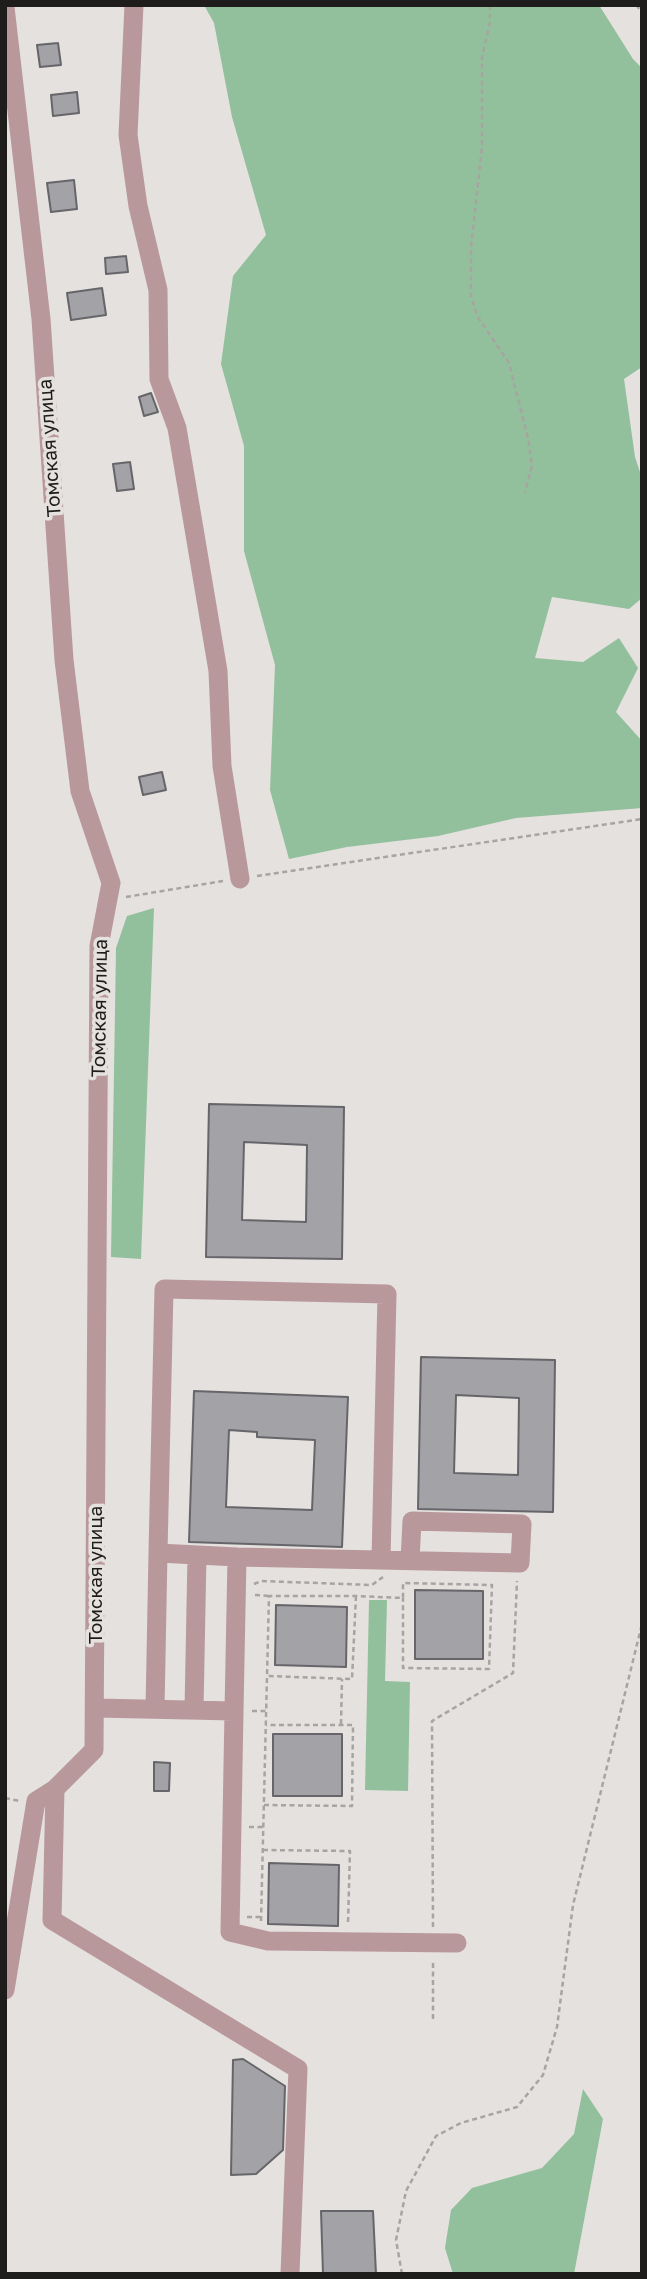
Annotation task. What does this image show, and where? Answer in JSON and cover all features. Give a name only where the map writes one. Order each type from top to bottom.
[{"type":"street","points":[[134,5],[128,135],[138,206],[158,290],[159,379],[177,428],[219,671],[222,766],[240,879]]},
{"type":"street","name":"Томская улица","points":[[5,7],[41,319],[64,660],[80,791],[111,883],[103,910],[99,960],[94,1750],[55,1789],[36,1801],[5,1990]]},
{"type":"street","points":[[155,1709],[164,1289],[387,1294],[384,1567]]},
{"type":"street","points":[[158,1553],[384,1567],[410,1560],[520,1563],[522,1524],[412,1521],[410,1560]]},
{"type":"street","points":[[194,1710],[197,1555]]},
{"type":"street","points":[[237,1557],[230,1933],[268,1941],[457,1943]]},
{"type":"street","points":[[96,1708],[234,1711]]},
{"type":"street","points":[[55,1789],[51,1920],[298,2069],[290,2274]]},
{"type":"path","points":[[489,5],[490,22],[482,58],[482,147],[471,247],[471,295],[477,316],[509,363],[528,438],[531,466],[525,492]]},
{"type":"path","points":[[636,5],[642,12]]},
{"type":"path","points":[[103,910],[131,894],[642,819]]},
{"type":"path","points":[[250,1587],[261,1581],[372,1585],[384,1567]]},
{"type":"path","points":[[433,2019],[432,1721],[513,1673],[517,1577]]},
{"type":"path","points":[[403,1583],[492,1585],[489,1669],[402,1668],[403,1598],[403,1583]]},
{"type":"path","points":[[261,1928],[269,1596],[403,1598]]},
{"type":"path","points":[[267,1676],[352,1679],[356,1596]]},
{"type":"path","points":[[402,2274],[396,2240],[406,2191],[436,2136],[461,2123],[517,2107],[543,2075],[557,2027],[573,1905],[642,1624]]},
{"type":"path","points":[[341,1725],[342,1679]]},
{"type":"path","points":[[264,1805],[352,1805],[353,1726],[266,1725]]},
{"type":"path","points":[[263,1850],[350,1851],[348,1930]]},
{"type":"green space","points":[[204,5],[599,5],[633,59],[642,68],[642,367],[624,379],[635,457],[642,478],[642,598],[629,609],[552,597],[535,658],[583,662],[619,638],[638,668],[616,712],[642,741],[642,808],[516,818],[438,836],[347,847],[289,859],[270,790],[275,665],[244,551],[244,446],[221,364],[233,276],[266,235],[232,117],[214,23]]},
{"type":"green space","points":[[154,908],[141,1259],[111,1257],[116,948],[127,916]]},
{"type":"green space","points":[[369,1600],[387,1600],[385,1681],[410,1682],[408,1791],[365,1790]]},
{"type":"green space","points":[[583,2089],[603,2119],[574,2274],[453,2274],[445,2248],[451,2210],[472,2188],[542,2168],[574,2134]]},
{"type":"building","points":[[58,43],[61,65],[40,67],[37,45]]},
{"type":"building","points":[[77,92],[79,113],[53,116],[51,95]]},
{"type":"building","points":[[74,180],[77,209],[51,212],[47,183]]},
{"type":"building","points":[[126,256],[128,272],[106,274],[105,258]]},
{"type":"building","points":[[102,288],[106,315],[71,320],[67,293]]},
{"type":"building","points":[[151,393],[158,412],[144,416],[139,397]]},
{"type":"building","points":[[130,462],[134,489],[117,491],[113,464]]},
{"type":"building","points":[[162,772],[166,790],[143,795],[139,777]]},
{"type":"building","points":[[209,1104],[344,1107],[342,1259],[206,1257]],"holes":[[[244,1142],[307,1145],[306,1222],[242,1220]]]},
{"type":"building","points":[[421,1357],[555,1360],[553,1512],[418,1509]],"holes":[[[456,1395],[519,1398],[518,1475],[454,1473]]]},
{"type":"building","points":[[194,1391],[348,1397],[342,1547],[189,1542]],"holes":[[[229,1430],[257,1432],[257,1437],[315,1440],[312,1510],[226,1507]]]},
{"type":"building","points":[[415,1590],[483,1591],[483,1659],[415,1659]]},
{"type":"building","points":[[276,1605],[347,1607],[346,1667],[275,1665]]},
{"type":"building","points":[[273,1734],[342,1734],[342,1796],[273,1796]]},
{"type":"building","points":[[154,1762],[170,1763],[169,1791],[154,1791]]},
{"type":"building","points":[[269,1863],[339,1865],[338,1926],[268,1924]]},
{"type":"building","points":[[243,2059],[285,2086],[283,2150],[256,2174],[231,2175],[233,2060]]},
{"type":"building","points":[[321,2211],[373,2211],[376,2274],[323,2274]]}]
